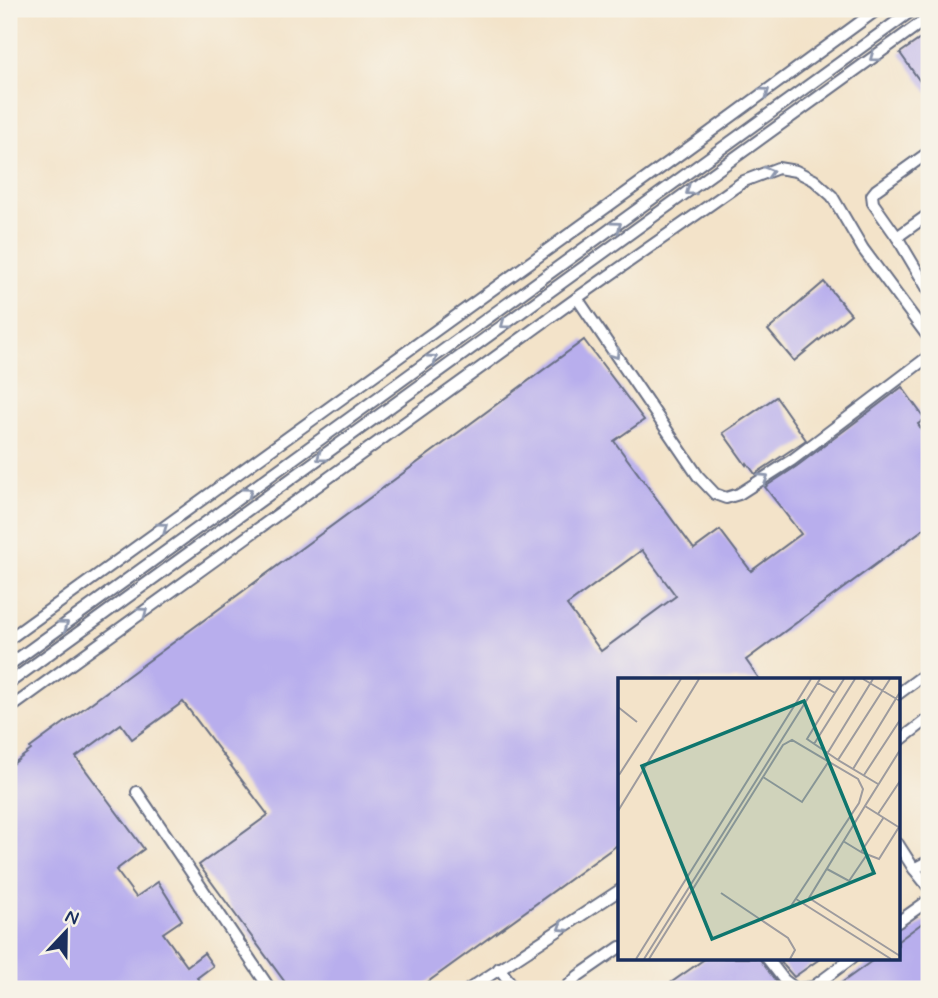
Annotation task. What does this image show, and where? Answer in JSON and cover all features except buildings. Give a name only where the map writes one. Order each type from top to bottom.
[{"type":"lane","points":[[9,639],[878,9]]},
{"type":"lane","points":[[9,665],[914,9]]},
{"type":"lane","points":[[9,683],[929,18]]},
{"type":"lane","points":[[929,152],[872,195],[873,203],[929,291]]},
{"type":"lane","points":[[9,709],[577,298],[744,181],[778,168],[796,171],[814,180],[832,197],[863,249],[929,338]]},
{"type":"lane","points":[[897,237],[929,214]]},
{"type":"lane","points":[[577,298],[698,476],[715,495],[726,498],[739,494],[792,460],[929,356]]},
{"type":"lane","points":[[900,693],[929,671]]},
{"type":"lane","points":[[900,741],[929,719]]},
{"type":"lane","points":[[137,792],[270,989]]},
{"type":"lane","points":[[900,847],[929,888]]},
{"type":"lane","points":[[914,869],[929,861]]},
{"type":"lane","points":[[469,989],[618,891]]},
{"type":"lane","points":[[900,921],[929,900]]},
{"type":"lane","points":[[564,989],[618,948]]},
{"type":"lane","points":[[769,960],[784,980],[797,989],[813,987],[849,960]]},
{"type":"lane","points":[[499,968],[515,989]]}]
